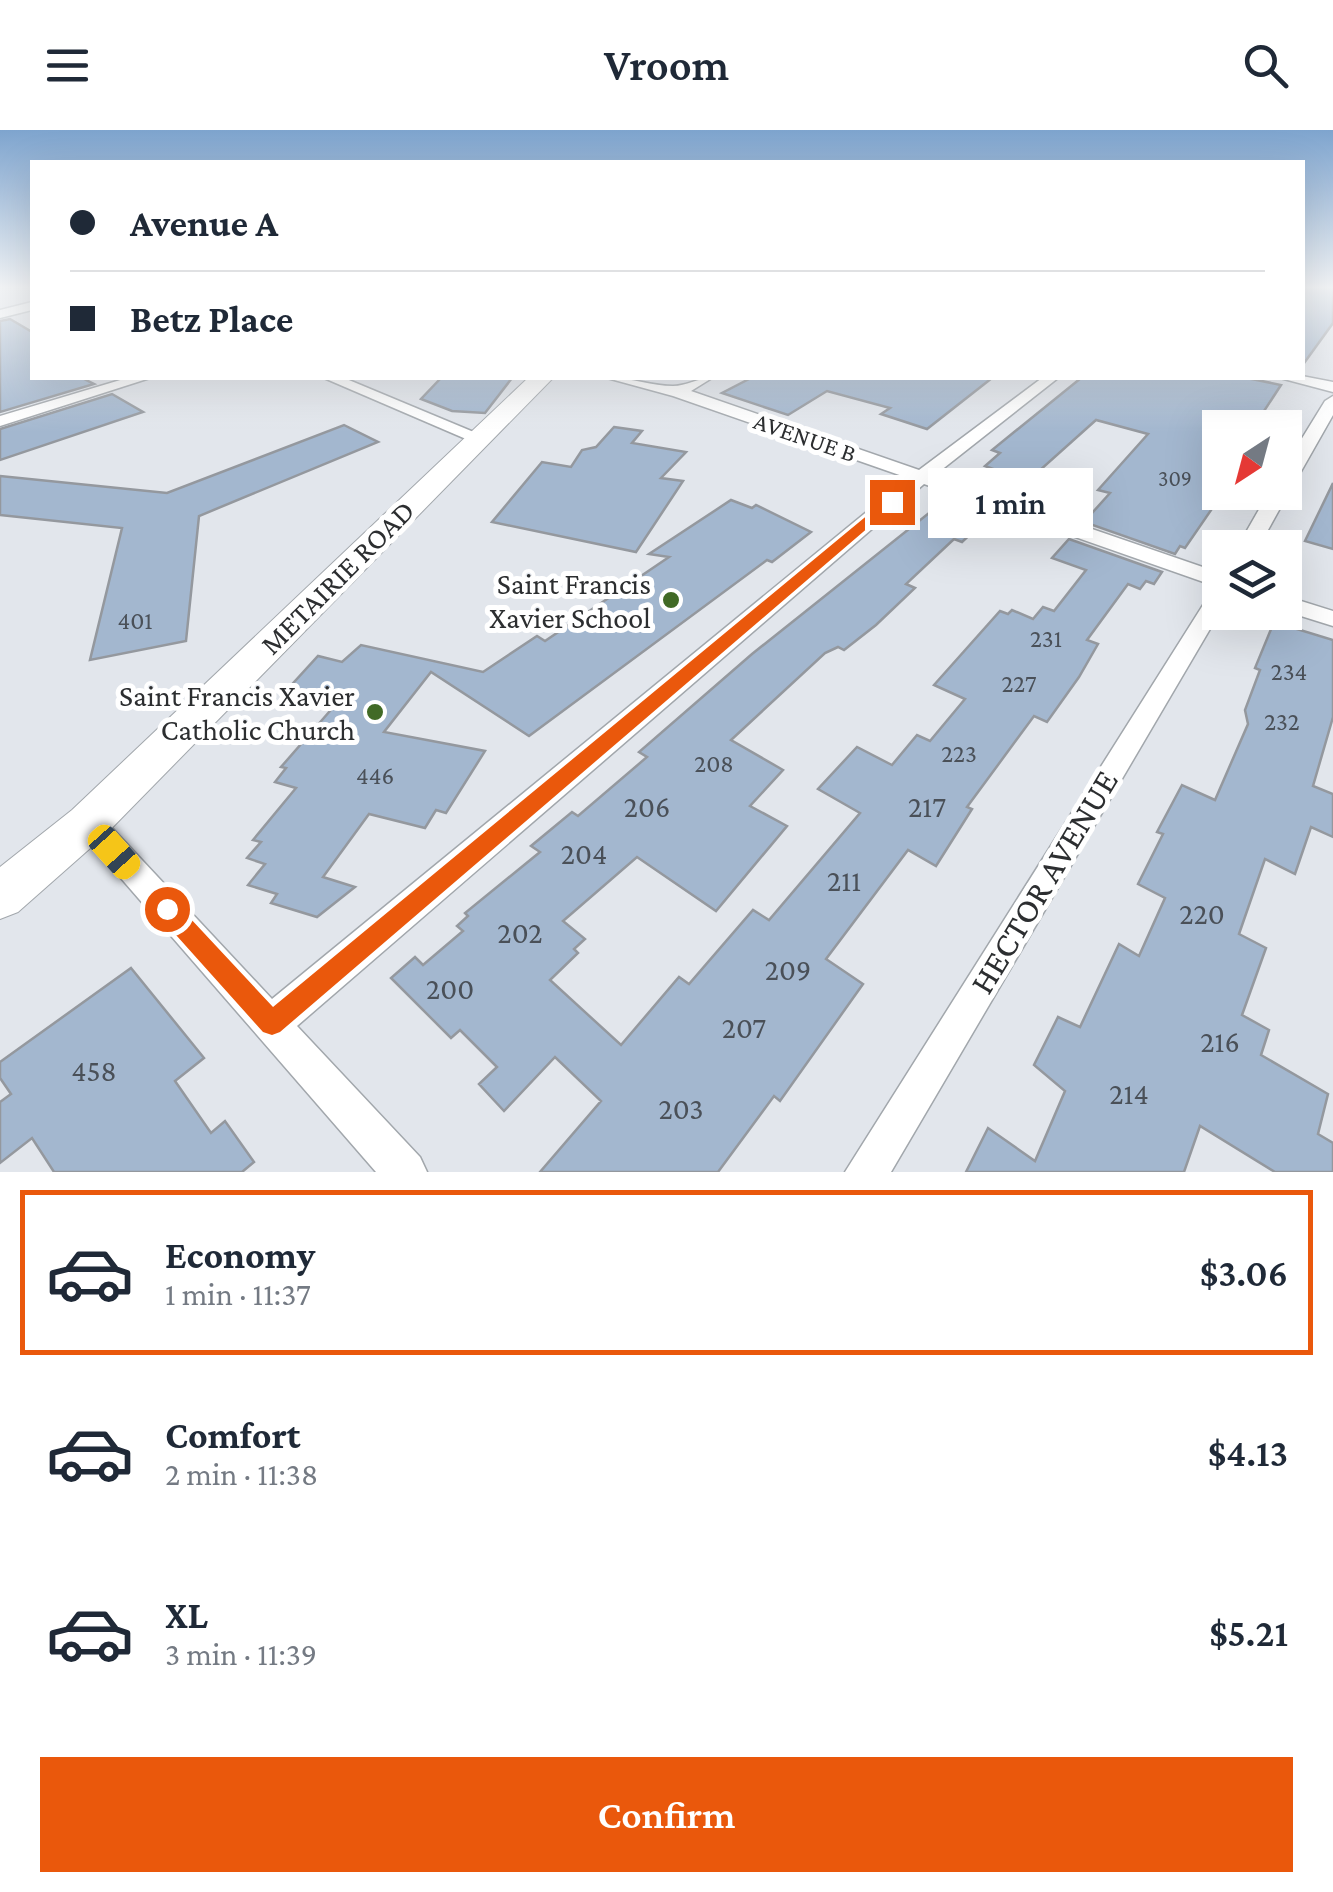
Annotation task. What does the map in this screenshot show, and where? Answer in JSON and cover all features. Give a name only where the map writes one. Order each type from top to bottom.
[{"type":"main road","name":"METAIRIE ROAD","points":[[0,897],[88,823],[539,380]]},
{"type":"street","points":[[0,421],[135,380]]},
{"type":"street","points":[[337,380],[479,438]]},
{"type":"street","name":"AVENUE B","points":[[624,380],[678,392],[1202,576]]},
{"type":"street","points":[[678,392],[701,380]]},
{"type":"street","points":[[272,1023],[921,477],[1048,380]]},
{"type":"street","points":[[1297,380],[1333,388]]},
{"type":"street","points":[[1302,453],[1333,401]]},
{"type":"street","points":[[1302,609],[1333,619]]},
{"type":"street","name":"HECTOR AVENUE","points":[[867,1172],[1202,622]]},
{"type":"street","points":[[88,823],[405,1172]]},
{"type":"building","points":[[0,335],[30,335],[30,380],[86,380],[94,384],[0,412]]},
{"type":"building","points":[[1305,335],[1325,335],[1305,362]]},
{"type":"building","points":[[439,380],[510,380],[485,413],[452,411],[421,399]]},
{"type":"building","points":[[747,380],[989,380],[927,429],[881,414],[890,408],[827,391],[788,415],[722,393]]},
{"type":"building","points":[[1079,380],[1257,380],[1281,385],[1265,410],[1202,410],[1202,510],[1211,510],[1185,548],[1180,546],[1175,554],[1084,522],[1110,493],[1098,490],[1148,434],[1096,420],[1010,497],[974,484],[993,469],[985,466],[1000,453],[992,450]]},
{"type":"building","points":[[112,394],[143,412],[0,460],[0,429]]},
{"type":"building","points":[[344,425],[378,442],[199,516],[186,641],[90,660],[122,528],[0,515],[0,476],[167,493]]},
{"type":"building","points":[[614,427],[642,431],[632,443],[686,452],[661,478],[683,481],[636,552],[492,522],[542,462],[571,467],[582,450],[596,447]]},
{"type":"building","points":[[1333,483],[1333,549],[1305,541]]},
{"type":"building","points":[[956,499],[994,512],[962,542],[954,539],[906,584],[915,588],[876,625],[844,650],[838,647],[825,653],[731,740],[783,770],[750,806],[787,826],[716,911],[637,857],[563,921],[585,939],[574,949],[578,953],[550,980],[621,1045],[679,977],[689,984],[753,910],[769,920],[860,813],[818,789],[857,747],[892,765],[917,735],[930,741],[965,699],[934,685],[1000,611],[1008,614],[1012,610],[1033,619],[1043,607],[1054,611],[1086,570],[1052,558],[1069,539],[1162,572],[1154,584],[1146,581],[1140,589],[1128,584],[1087,640],[1098,644],[1079,677],[1047,722],[1034,716],[967,807],[972,809],[936,866],[908,850],[826,959],[863,984],[780,1101],[774,1096],[718,1172],[540,1172],[601,1101],[555,1057],[504,1111],[479,1084],[497,1067],[460,1030],[451,1038],[391,978],[415,957],[423,965],[463,931],[457,926],[468,916],[465,913],[540,852],[531,846],[572,812],[578,816],[647,757],[639,752],[752,654],[929,513]]},
{"type":"building","points":[[731,500],[752,508],[756,505],[811,532],[772,562],[767,560],[529,736],[431,672],[384,732],[485,751],[446,813],[436,810],[425,828],[369,814],[323,877],[355,887],[317,917],[271,903],[277,894],[248,885],[265,864],[247,858],[261,842],[253,840],[296,788],[275,782],[286,768],[281,767],[336,704],[285,692],[318,656],[342,662],[361,645],[483,672],[537,636],[545,641],[669,557],[649,554]]},
{"type":"building","points":[[1271,630],[1300,630],[1333,640],[1333,717],[1313,786],[1333,794],[1333,837],[1311,827],[1295,874],[1265,859],[1239,934],[1266,948],[1242,1015],[1269,1030],[1261,1055],[1328,1094],[1318,1134],[1333,1143],[1333,1172],[1275,1172],[1200,1126],[1184,1172],[966,1172],[988,1128],[1035,1161],[1065,1091],[1034,1065],[1058,1017],[1080,1027],[1119,944],[1139,956],[1165,898],[1138,884],[1163,834],[1157,832],[1182,785],[1215,800],[1248,724],[1245,710],[1260,670],[1255,668]]},
{"type":"building","points":[[131,968],[204,1058],[175,1081],[211,1133],[225,1121],[254,1162],[242,1172],[54,1172],[32,1138],[0,1163],[0,1102],[11,1094],[0,1078],[0,1062]]},
{"type":"place","name":"Saint Francis Xavier School","points":[[671,600]]},
{"type":"place","name":"Saint Francis Xavier Catholic Church","points":[[375,712]]},
{"type":"route","points":[[167,909],[272,1023],[892,502]]}]
